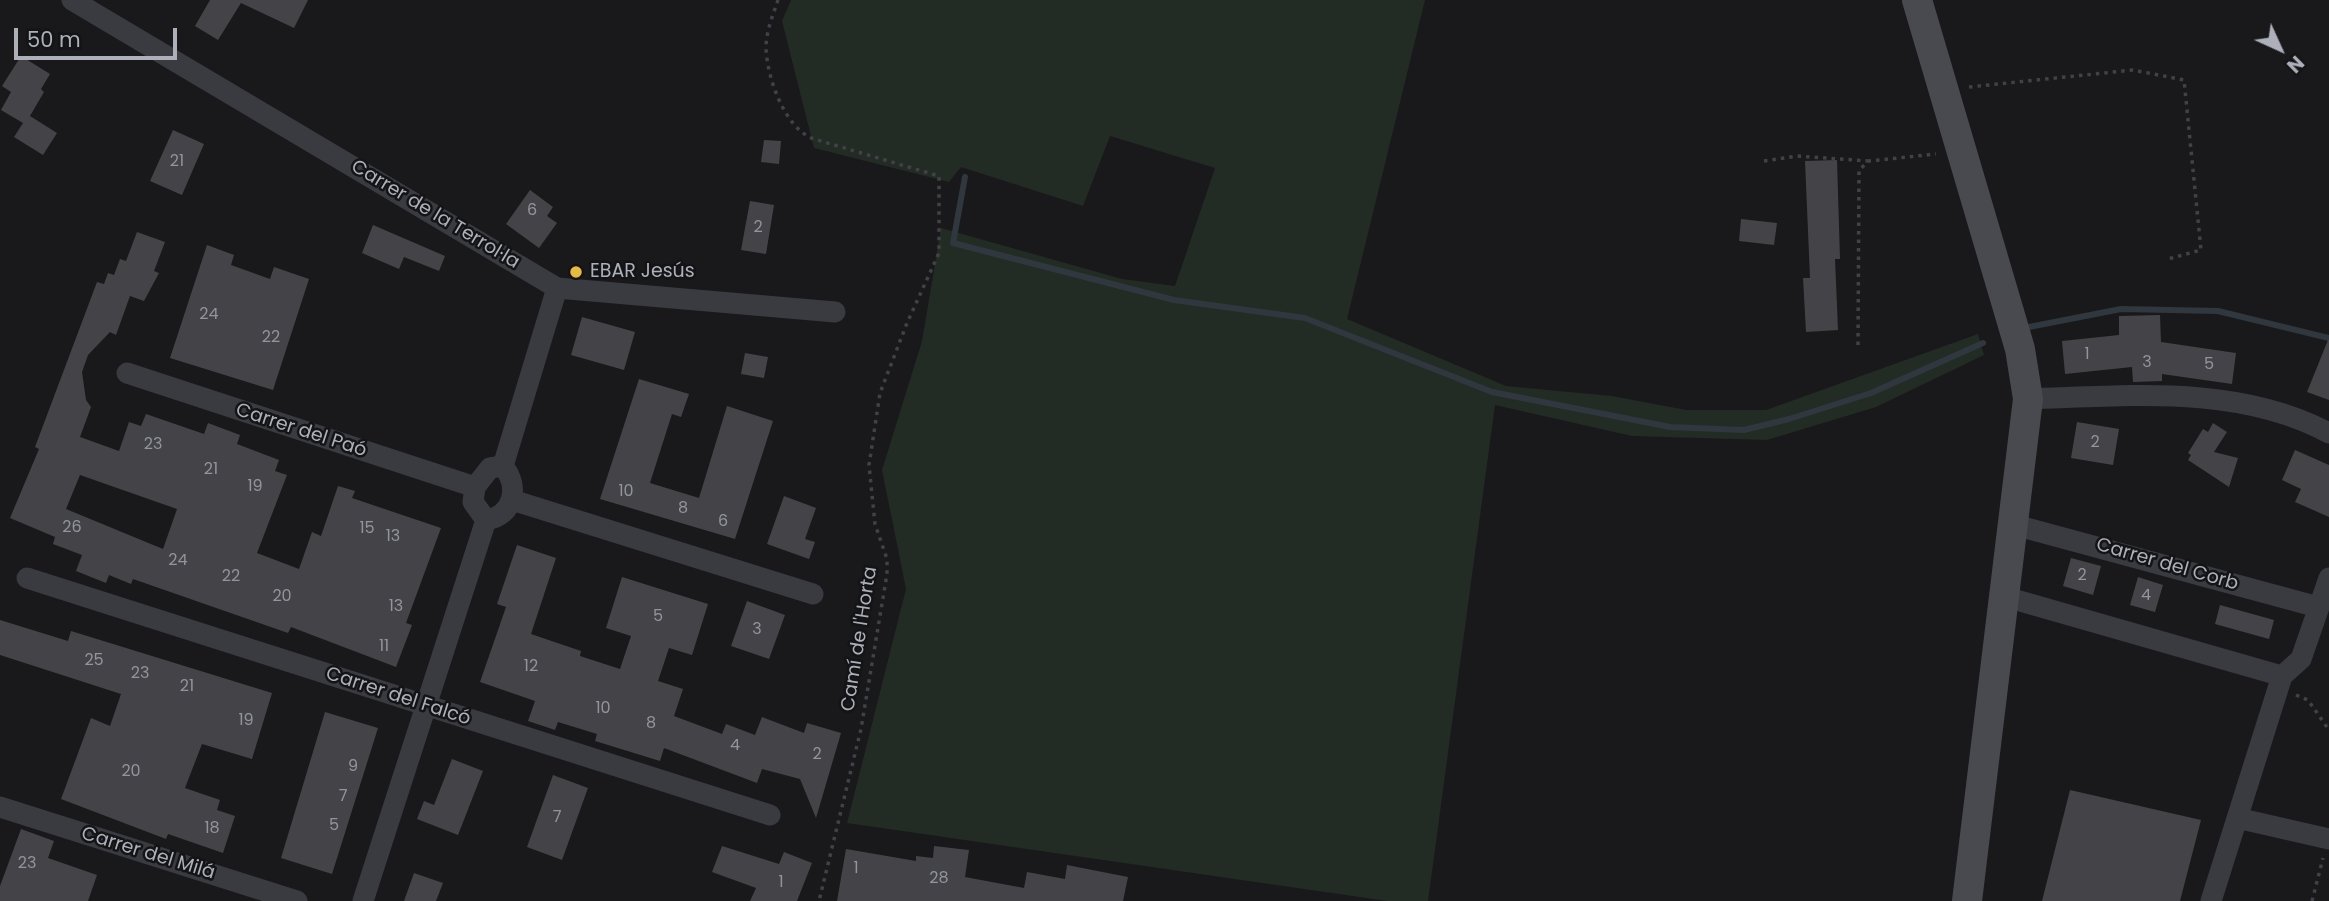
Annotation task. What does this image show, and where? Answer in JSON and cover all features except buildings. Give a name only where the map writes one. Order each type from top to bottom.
[{"type":"street","name":"Carrer de la Terrol·la","points":[[72,0],[557,288],[835,312]]},
{"type":"street","points":[[1917,0],[1958,148],[2017,338],[2028,399],[1974,850],[1974,899]]},
{"type":"street","points":[[503,466],[557,288]]},
{"type":"street","name":"Carrer del Paó","points":[[127,373],[475,487]]},
{"type":"street","points":[[2028,399],[2162,394],[2235,402],[2311,424],[2329,433]]},
{"type":"street","points":[[486,520],[473,502],[475,487],[490,468],[503,466]]},
{"type":"street","points":[[363,901],[486,520],[505,512],[512,500],[514,488],[510,475],[503,466]]},
{"type":"street","points":[[512,500],[813,594]]},
{"type":"street","name":"Carrer del Corb","points":[[2015,524],[2318,607]]},
{"type":"street","name":"Carrer del Falcó","points":[[27,578],[770,815]]},
{"type":"street","points":[[2211,901],[2280,682],[2301,659],[2329,578]]},
{"type":"street","points":[[2006,597],[2280,682]]},
{"type":"street","name":"Carrer del Milá","points":[[0,807],[297,901]]},
{"type":"street","points":[[2237,818],[2329,839]]},
{"type":"path","name":"Camí de l'Horta","points":[[778,0],[766,47],[770,73],[792,125],[803,135],[939,176],[939,253],[907,323],[880,393],[869,465],[875,524],[887,559],[887,574],[861,729],[819,901]]},
{"type":"path","points":[[1943,90],[2133,70],[2184,80],[2201,250],[2168,259]]},
{"type":"path","points":[[1764,161],[1797,156],[1869,161],[1939,154],[1958,148]]},
{"type":"path","points":[[1858,345],[1858,170],[1869,161]]},
{"type":"path","points":[[2280,682],[2308,700],[2329,730]]},
{"type":"path","points":[[2312,901],[2329,839]]},
{"type":"shaded area","points":[[791,0],[1425,0],[1347,319],[1506,386],[1612,396],[1686,410],[1766,410],[1978,334],[1984,355],[1876,407],[1767,440],[1632,436],[1495,405],[1428,901],[1387,901],[847,823],[906,589],[882,470],[922,341],[941,228],[1122,279],[1175,286],[1215,168],[1110,136],[1083,206],[961,167],[949,182],[814,148],[782,21]]},
{"type":"waterway","points":[[965,177],[953,243],[1174,300],[1305,318],[1492,392],[1670,427],[1744,430],[1789,419],[1871,393],[1983,343]]},
{"type":"waterway","points":[[2029,327],[2121,309],[2218,311],[2329,338]]},
{"type":"place","name":"EBAR Jesús","points":[[576,272]]}]
